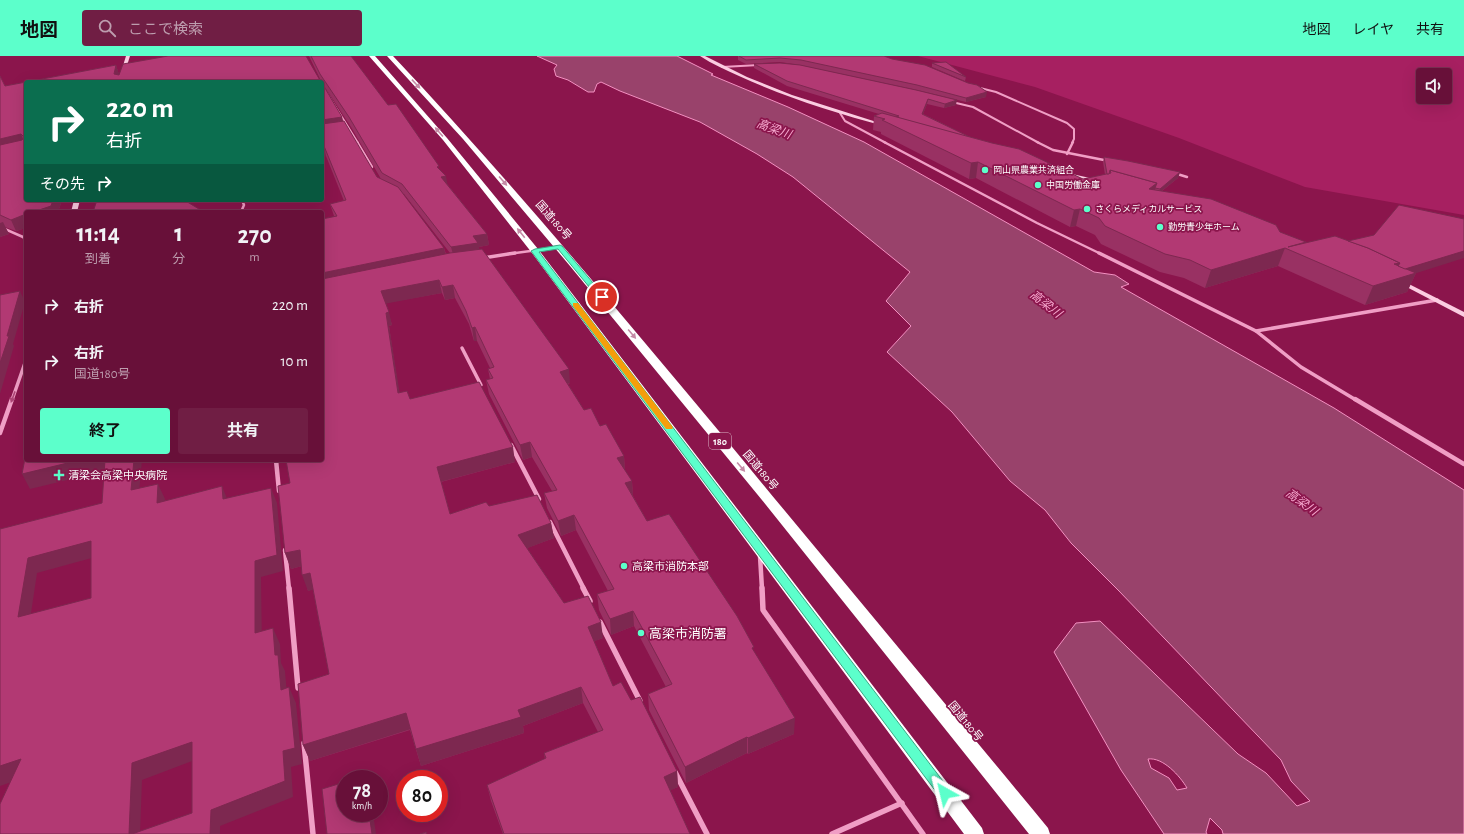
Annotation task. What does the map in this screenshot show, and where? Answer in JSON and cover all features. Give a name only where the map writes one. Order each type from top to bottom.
[{"type":"highway","points":[[372,56],[445,139],[535,251],[760,547],[975,834]]},
{"type":"highway","name":"国道180号","points":[[390,56],[464,136],[560,247],[807,546],[1041,834]]},
{"type":"street","points":[[121,80],[128,56]]},
{"type":"street","points":[[702,56],[768,88],[840,113],[893,128]]},
{"type":"street","points":[[722,67],[765,65]]},
{"type":"street","points":[[975,87],[996,92],[1067,123],[1074,129],[1074,139],[1068,154]]},
{"type":"street","points":[[324,88],[375,173]]},
{"type":"street","points":[[952,102],[973,107],[1053,150],[1112,161]]},
{"type":"street","points":[[840,113],[844,121],[1037,223],[1256,331],[1300,367],[1464,464]]},
{"type":"street","points":[[342,129],[349,128]]},
{"type":"street","points":[[1056,170],[1100,181]]},
{"type":"street","points":[[1168,171],[1187,177]]},
{"type":"street","points":[[0,227],[24,238]]},
{"type":"street","points":[[482,258],[560,247]]},
{"type":"street","points":[[1397,280],[1438,300],[1464,315]]},
{"type":"street","points":[[1256,331],[1438,300]]},
{"type":"street","points":[[462,348],[484,390]]},
{"type":"street","points":[[0,433],[24,366]]},
{"type":"street","points":[[508,440],[540,503]]},
{"type":"street","points":[[276,462],[280,500]]},
{"type":"street","points":[[547,517],[593,608]]},
{"type":"street","points":[[285,547],[299,697]]},
{"type":"street","points":[[760,547],[762,610],[923,834]]},
{"type":"street","points":[[597,616],[643,707]]},
{"type":"street","points":[[303,735],[313,834]]},
{"type":"street","points":[[671,764],[707,834]]},
{"type":"street","points":[[832,834],[902,803]]},
{"type":"shaded area","points":[[918,56],[1464,56],[1464,215],[1305,187],[1179,138],[1035,87]]},
{"type":"water","name":"高梁川","points":[[537,56],[677,56],[713,74],[711,75],[788,107],[864,142],[1094,272],[1115,275],[1129,284],[1121,287],[1334,408],[1464,490],[1464,834],[1223,834],[1222,830],[1210,818],[1206,832],[1207,834],[1164,834],[1121,770],[1054,652],[1076,623],[1100,621],[1238,754],[1266,773],[1297,806],[1310,801],[1291,781],[1281,760],[1071,543],[1045,510],[1010,481],[952,412],[887,352],[911,326],[886,301],[910,272],[793,177],[757,154],[700,122],[620,91],[601,82],[597,84],[594,92],[588,92],[568,80],[556,76],[554,69],[557,65]],"holes":[[[1148,759],[1154,759],[1170,768],[1187,788],[1177,790],[1169,778],[1151,768]]]},
{"type":"building","points":[[168,56],[306,56],[320,80],[37,80],[116,65],[114,74],[119,75],[123,64]]},
{"type":"building","points":[[311,56],[351,56],[388,105],[396,104],[439,166],[437,167],[446,176],[441,177],[487,234],[473,236],[478,243],[451,247],[402,184],[382,173],[349,117],[320,74]]},
{"type":"building","points":[[739,56],[884,56],[892,59],[925,65],[968,83],[977,85],[987,92],[966,98],[917,85],[801,60],[780,58],[746,60]]},
{"type":"building","points":[[946,62],[966,77],[932,63]]},
{"type":"building","points":[[780,63],[800,65],[957,100],[945,104],[928,99],[922,114],[974,139],[895,117],[899,116],[787,81],[754,64]]},
{"type":"building","points":[[0,76],[5,86],[24,82],[24,137],[21,134],[0,139]]},
{"type":"building","points":[[324,86],[342,117],[324,120]]},
{"type":"building","points":[[882,113],[1019,149],[1083,179],[1111,173],[1110,170],[1157,183],[1149,189],[1211,199],[1276,225],[1280,232],[1306,242],[1288,247],[1335,236],[1368,248],[1400,263],[1394,264],[1416,273],[1373,286],[1285,248],[1211,270],[1190,260],[1165,254],[1105,226],[1099,218],[1080,209],[1074,210],[978,162],[971,163],[882,120],[885,119],[874,116]]},
{"type":"building","points":[[344,121],[377,177],[398,187],[444,248],[324,273],[324,219],[337,216],[330,204],[346,200],[324,146],[324,124]]},
{"type":"building","points":[[24,137],[24,202],[52,202],[51,206],[39,210],[24,210],[24,215],[11,220],[0,215],[0,145],[22,140]]},
{"type":"building","points":[[1104,157],[1180,172],[1160,189],[1155,188],[1157,183],[1110,170],[1109,174],[1107,174]]},
{"type":"building","points":[[96,202],[187,202],[201,210],[94,210]]},
{"type":"building","points":[[1399,205],[1464,219],[1464,251],[1405,269],[1398,266],[1400,263],[1368,248],[1348,241],[1374,235]]},
{"type":"building","points":[[482,249],[569,369],[560,372],[584,410],[591,408],[600,426],[606,424],[624,456],[617,458],[632,481],[625,483],[647,521],[669,514],[737,616],[754,647],[752,648],[795,718],[748,738],[747,737],[685,767],[648,694],[672,684],[633,611],[610,619],[597,594],[614,589],[574,515],[558,521],[544,493],[557,490],[530,442],[520,445],[487,382],[486,380],[493,378],[488,369],[494,367],[475,327],[472,328],[466,311],[453,285],[442,287],[439,280],[381,291],[389,312],[386,313],[398,393],[407,391],[410,399],[479,382],[513,447],[437,467],[450,514],[486,502],[489,506],[537,495],[551,523],[518,535],[564,603],[588,596],[601,622],[588,627],[613,686],[621,682],[631,700],[640,697],[677,771],[664,777],[690,834],[504,834],[487,785],[546,758],[544,753],[603,730],[581,687],[518,710],[521,717],[416,749],[406,713],[303,745],[298,684],[329,674],[310,573],[302,575],[300,550],[285,553],[278,486],[290,483],[286,462],[324,462],[324,279],[450,253]]},
{"type":"building","points":[[20,291],[7,336],[9,336],[0,363],[0,295]]},
{"type":"building","points":[[24,462],[72,462],[22,474]]},
{"type":"building","points":[[105,462],[134,462],[131,490],[158,484],[157,503],[222,486],[223,499],[271,488],[277,555],[255,561],[255,633],[273,628],[275,655],[278,655],[281,690],[289,687],[295,748],[283,751],[285,781],[211,810],[210,834],[132,834],[192,813],[192,742],[132,763],[129,834],[0,834],[0,804],[21,759],[0,766],[0,529],[102,503]],"holes":[[[91,541],[91,598],[18,617],[28,558]]]},
{"type":"building","points":[[336,785],[336,822],[370,822],[372,834],[327,834],[322,789]]},
{"type":"slow traffic","points":[[576,305],[669,428]]},
{"type":"place","name":"岡山県農業共済組合","points":[[985,170]]},
{"type":"place","name":"中国労働金庫","points":[[1038,185]]},
{"type":"place","name":"さくらメディカルサービス","points":[[1087,209]]},
{"type":"place","name":"勤労青少年ホーム","points":[[1160,227]]},
{"type":"place","name":"清梁会高梁中央病院","points":[[59,475]]},
{"type":"place","name":"高梁市消防本部","points":[[624,566]]},
{"type":"place","name":"高梁市消防署","points":[[641,633]]},
{"type":"route","points":[[602,297],[560,247],[535,251],[945,793]]}]
